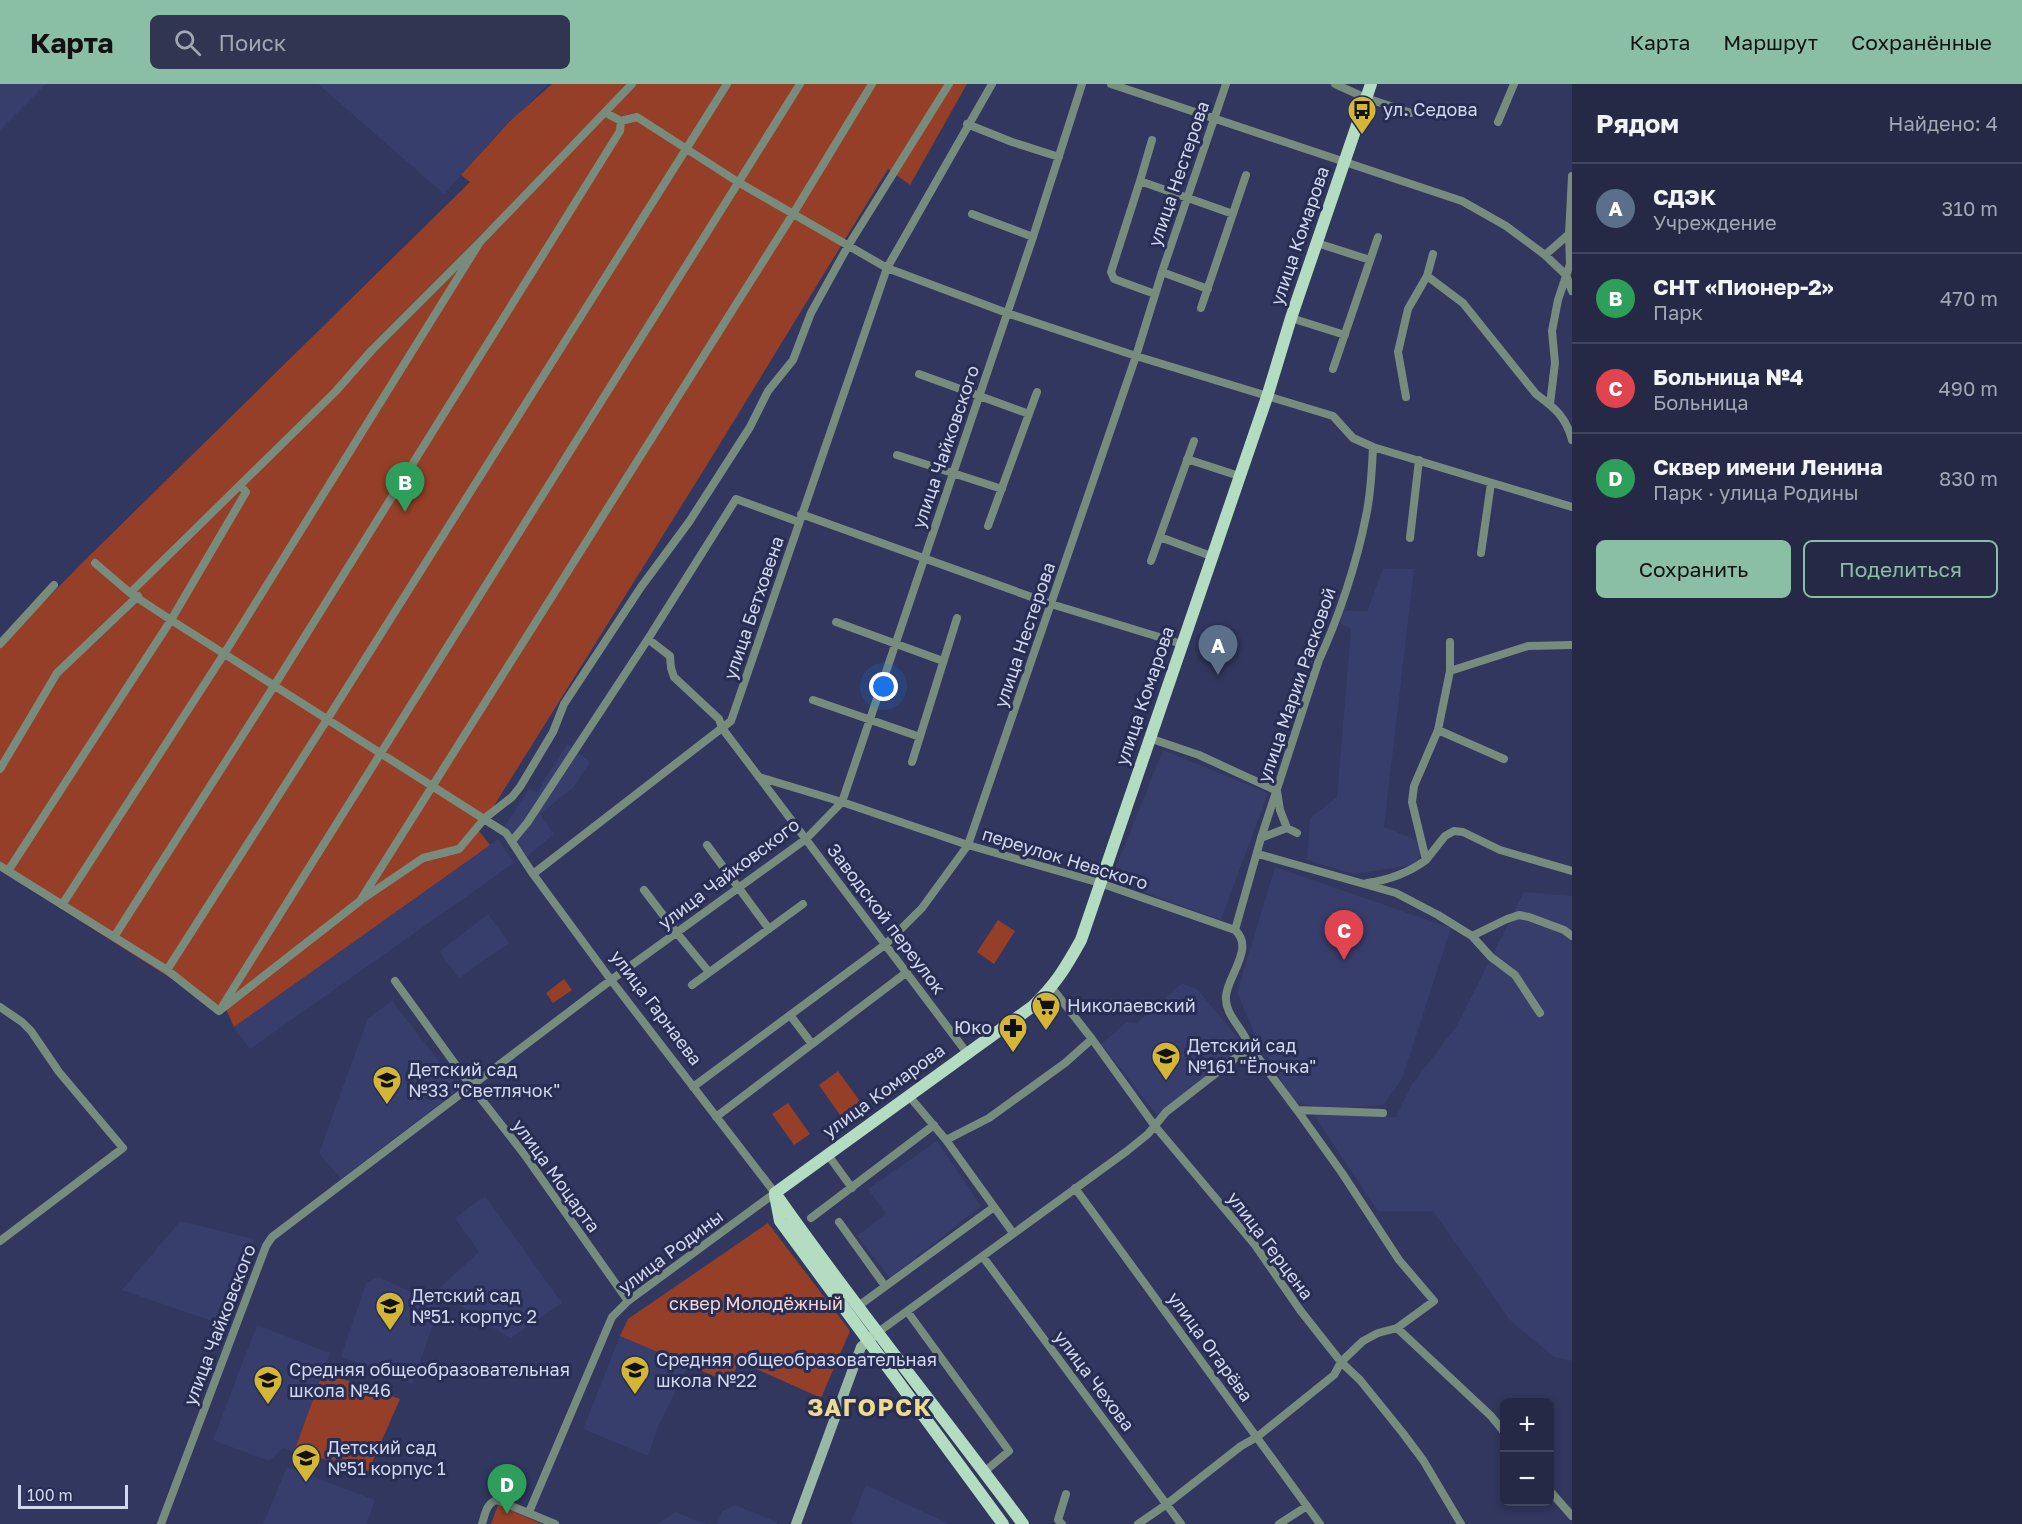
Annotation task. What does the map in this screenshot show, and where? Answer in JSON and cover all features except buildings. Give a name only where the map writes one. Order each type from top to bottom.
[{"type":"main road","name":"улица Комарова","points":[[775,1193],[1033,1006],[1052,988],[1081,940],[1267,398],[1371,84]]},
{"type":"main road","name":"улица Гарнаева","points":[[775,1193],[857,1306],[872,1336],[910,1373],[1023,1524]]},
{"type":"main road","name":"улица Гарнаева","points":[[775,1193],[780,1221],[872,1336],[1003,1524]]},
{"type":"street","points":[[0,769],[57,673],[632,84]]},
{"type":"street","points":[[167,970],[727,84]]},
{"type":"street","points":[[219,1011],[800,84]]},
{"type":"street","points":[[360,901],[794,214],[872,84]]},
{"type":"street","points":[[219,1011],[360,901],[423,858],[459,849],[484,818],[512,797],[520,787],[553,732],[564,704],[641,587],[689,522],[750,428],[768,391],[793,360],[811,313],[848,246],[949,84]]},
{"type":"street","name":"улица Бетховена","points":[[533,874],[731,721],[887,268],[967,124],[992,84]]},
{"type":"street","name":"улица Чайковского","points":[[161,1524],[240,1312],[266,1246],[272,1237],[611,980],[806,838],[842,802],[1034,237],[1082,84]]},
{"type":"street","points":[[1111,84],[1462,201],[1506,226],[1545,255],[1566,275],[1572,291]]},
{"type":"street","name":"улица Нестерова","points":[[693,1087],[886,944],[922,908],[968,846],[1136,356],[1186,198],[1226,84]]},
{"type":"street","points":[[1335,84],[1366,98],[1411,113]]},
{"type":"street","points":[[1498,123],[1514,84]]},
{"type":"street","points":[[606,112],[621,121],[637,117],[738,182],[887,268],[1007,313],[1136,356],[1267,398],[1333,416],[1353,438],[1373,447],[1572,507]]},
{"type":"street","points":[[114,937],[274,686],[620,131],[621,121]]},
{"type":"street","points":[[967,124],[1059,157]]},
{"type":"street","points":[[1152,140],[1111,272],[1114,279],[1155,294]]},
{"type":"street","points":[[1201,308],[1246,175]]},
{"type":"street","points":[[1550,404],[1555,363],[1552,331],[1570,256],[1572,176]]},
{"type":"street","points":[[1140,181],[1233,214]]},
{"type":"street","points":[[972,214],[1034,237]]},
{"type":"street","points":[[1545,255],[1569,234]]},
{"type":"street","points":[[1333,369],[1378,237]]},
{"type":"street","points":[[63,905],[225,654],[480,242]]},
{"type":"street","points":[[1317,243],[1370,260]]},
{"type":"street","points":[[1406,397],[1398,351],[1408,309],[1427,276],[1433,254]]},
{"type":"street","points":[[1162,272],[1208,289]]},
{"type":"street","points":[[1427,276],[1463,303],[1536,394],[1550,404],[1567,423],[1572,440]]},
{"type":"street","points":[[1292,318],[1345,335]]},
{"type":"street","points":[[920,375],[1029,414]]},
{"type":"street","points":[[988,526],[1037,392]]},
{"type":"street","points":[[1151,561],[1194,441]]},
{"type":"street","name":"улица Марии Расковой","points":[[1235,930],[1319,660],[1330,639],[1357,552],[1367,514],[1373,447]]},
{"type":"street","points":[[897,455],[1002,489]]},
{"type":"street","points":[[1187,459],[1239,476]]},
{"type":"street","points":[[1410,538],[1419,460]]},
{"type":"street","points":[[1481,554],[1491,483]]},
{"type":"street","points":[[8,871],[171,620],[246,492],[240,485]]},
{"type":"street","points":[[512,841],[527,823],[648,639],[736,498],[924,558],[1051,604],[1182,644]]},
{"type":"street","points":[[1160,537],[1212,556]]},
{"type":"street","name":"улица Гарнаева","points":[[95,563],[134,595],[171,620],[506,833],[533,874],[611,980],[775,1193]]},
{"type":"street","points":[[0,644],[54,585]]},
{"type":"street","points":[[912,762],[957,618]]},
{"type":"street","points":[[836,622],[943,661]]},
{"type":"street","name":"Заводской переулок","points":[[648,639],[670,656],[674,677],[719,719],[722,728],[967,1053]]},
{"type":"street","points":[[1426,860],[1412,802],[1414,786],[1438,730],[1450,671],[1450,642]]},
{"type":"street","points":[[1450,671],[1528,646],[1572,645]]},
{"type":"street","points":[[813,700],[920,737]]},
{"type":"street","points":[[1438,730],[1504,759]]},
{"type":"street","points":[[1149,738],[1199,755],[1277,791],[1280,810],[1287,828]]},
{"type":"street","name":"переулок Невского","points":[[759,777],[842,802],[968,846],[1100,884],[1235,930]]},
{"type":"street","points":[[1262,838],[1287,828],[1297,832]]},
{"type":"street","points":[[1362,884],[1397,877],[1413,870],[1426,860],[1445,836],[1454,831],[1463,832],[1500,850],[1572,871]]},
{"type":"street","points":[[707,845],[769,929]]},
{"type":"street","points":[[1258,854],[1396,893],[1412,900],[1472,936],[1491,957],[1515,975],[1540,1013]]},
{"type":"street","points":[[0,866],[167,970],[219,1011]]},
{"type":"street","points":[[644,890],[709,972]]},
{"type":"street","points":[[692,985],[803,904]]},
{"type":"street","points":[[1472,936],[1519,915],[1529,916],[1564,930],[1572,936]]},
{"type":"street","points":[[1235,930],[1243,942],[1242,951],[1225,1000],[1231,1016],[1249,1043],[1250,1052]]},
{"type":"street","points":[[716,1117],[907,972]]},
{"type":"street","name":"улица Моцарта","points":[[395,981],[471,1086],[524,1154],[628,1301]]},
{"type":"street","name":"улица Герцена","points":[[1052,988],[1154,1125],[1255,1245],[1300,1310],[1341,1362],[1360,1380],[1423,1460],[1461,1524]]},
{"type":"street","points":[[0,1007],[31,1031],[59,1072],[123,1148],[0,1240]]},
{"type":"street","points":[[790,1015],[812,1044]]},
{"type":"street","points":[[946,1140],[989,1118],[1065,1063],[1092,1039]]},
{"type":"street","points":[[796,1524],[861,1347],[872,1336],[1141,1140],[1166,1112],[1235,1057],[1250,1052],[1256,1055],[1297,1110],[1399,1260],[1434,1301],[1396,1328],[1378,1333],[1364,1341],[1341,1362],[1334,1375],[1257,1437],[1241,1446],[1138,1524]]},
{"type":"street","points":[[909,1096],[946,1140],[1013,1233]]},
{"type":"street","points":[[1297,1110],[1383,1113]]},
{"type":"street","points":[[811,1218],[934,1125]]},
{"type":"street","points":[[828,1155],[852,1188]]},
{"type":"street","name":"улица Огарёва","points":[[1076,1188],[1320,1524]]},
{"type":"street","name":"улица Родины","points":[[529,1512],[612,1317],[628,1301],[775,1193]]},
{"type":"street","points":[[857,1306],[994,1207]]},
{"type":"street","points":[[838,1222],[885,1286]]},
{"type":"street","name":"улица Чехова","points":[[983,1257],[1182,1524]]},
{"type":"street","points":[[907,1311],[1010,1451],[984,1472]]},
{"type":"street","points":[[1396,1328],[1491,1416],[1500,1427]]},
{"type":"street","points":[[1062,1524],[1058,1520],[1066,1494]]},
{"type":"street","points":[[1554,1496],[1572,1516]]},
{"type":"street","points":[[482,1524],[488,1506],[497,1500],[555,1524]]},
{"type":"street","points":[[1279,1524],[1307,1506]]},
{"type":"shaded area","points":[[0,84],[46,84],[0,130]]},
{"type":"shaded area","points":[[318,84],[548,84],[516,117],[508,122],[444,194]]},
{"type":"shaded area","points":[[1383,569],[1414,569],[1384,827],[1421,842],[1419,864],[1353,874],[1307,860],[1310,818],[1337,797],[1351,629],[1340,623],[1342,611],[1367,611]]},
{"type":"shaded area","points":[[567,744],[590,762],[573,788],[540,814],[554,834],[525,858],[502,830],[529,789],[537,792]]},
{"type":"shaded area","points":[[1163,750],[1268,793],[1221,920],[1111,880]]},
{"type":"shaded area","points":[[498,839],[514,863],[250,1049],[234,1027]]},
{"type":"shaded area","points":[[1275,867],[1451,928],[1402,1079],[1383,1105],[1331,1110],[1294,1102],[1255,1035],[1237,992]]},
{"type":"shaded area","points":[[1524,892],[1572,896],[1572,1361],[1554,1357],[1510,1320],[1433,1211],[1378,1211],[1314,1115],[1396,1117],[1412,1084],[1456,1027]]},
{"type":"shaded area","points":[[488,914],[509,943],[459,978],[439,952]]},
{"type":"shaded area","name":"Детский сад №161 \"Ёлочка\"","points":[[1182,983],[1198,990],[1246,1048],[1157,1115],[1101,1044],[1127,1022],[1137,1023]]},
{"type":"shaded area","name":"Детский сад №33 \"Светлячок\"","points":[[392,1001],[460,1088],[341,1179],[319,1153],[368,1018]]},
{"type":"shaded area","points":[[937,1141],[981,1206],[890,1278],[857,1236],[886,1214],[868,1189]]},
{"type":"shaded area","points":[[485,1196],[562,1303],[511,1338],[476,1318],[439,1288],[479,1252],[455,1218]]},
{"type":"shaded area","points":[[180,1221],[255,1239],[223,1325],[122,1290]]},
{"type":"shaded area","name":"Детский сад №51. корпус 2","points":[[378,1277],[440,1305],[412,1384],[341,1357],[366,1283]]},
{"type":"shaded area","name":"Средняя общеобразовательная школа №46","points":[[257,1325],[330,1353],[294,1452],[283,1448],[269,1461],[213,1440]]},
{"type":"shaded area","name":"Средняя общеобразовательная школа №22","points":[[620,1336],[688,1365],[658,1427],[648,1456],[583,1429]]},
{"type":"shaded area","name":"Детский сад №51 корпус 1","points":[[287,1467],[375,1500],[366,1524],[263,1524]]},
{"type":"shaded area","points":[[866,1485],[949,1524],[854,1524],[851,1522]]},
{"type":"shaded area","points":[[735,1505],[777,1522],[777,1524],[717,1524],[722,1511]]},
{"type":"shaded area","points":[[675,1512],[706,1524],[658,1524]]},
{"type":"green space","points":[[552,84],[967,84],[910,185],[888,169],[492,809],[475,826],[490,845],[234,1027],[226,1009],[213,1005],[0,870],[0,647],[80,565],[470,182],[461,175],[509,122]]},
{"type":"green space","points":[[998,920],[1015,931],[994,964],[977,952]]},
{"type":"green space","points":[[564,979],[572,990],[553,1003],[546,993]]},
{"type":"green space","points":[[838,1071],[862,1104],[842,1118],[819,1085]]},
{"type":"green space","points":[[788,1103],[810,1134],[794,1145],[772,1114]]},
{"type":"green space","name":"сквер Молодёжный","points":[[768,1223],[850,1331],[821,1398],[739,1361],[730,1383],[620,1336],[628,1319]]},
{"type":"green space","points":[[323,1372],[400,1399],[367,1474],[328,1460],[294,1452]]},
{"type":"green space","points":[[498,1505],[542,1524],[491,1524]]},
{"type":"place","name":"ул. Седова","points":[[1362,136]]},
{"type":"place","name":"СНТ «Пионер-2»","points":[[405,512]]},
{"type":"place","name":"СДЭК","points":[[1218,675]]},
{"type":"place","name":"Больница №4","points":[[1344,960]]},
{"type":"place","name":"Николаевский","points":[[1046,1032]]},
{"type":"place","name":"Юко","points":[[1013,1054]]},
{"type":"place","name":"Детский сад №161 \"Ёлочка\"","points":[[1166,1082]]},
{"type":"place","name":"Детский сад №33 \"Светлячок\"","points":[[387,1106]]},
{"type":"place","name":"Детский сад №51. корпус 2","points":[[390,1332]]},
{"type":"place","name":"Средняя общеобразовательная школа №22","points":[[635,1396]]},
{"type":"place","name":"Средняя общеобразовательная школа №46","points":[[268,1406]]},
{"type":"place","name":"Детский сад №51 корпус 1","points":[[306,1484]]},
{"type":"place","name":"Сквер имени Ленина","points":[[507,1514]]},
{"type":"district","name":"ЗАГОРСК","points":[[870,1408]]}]
